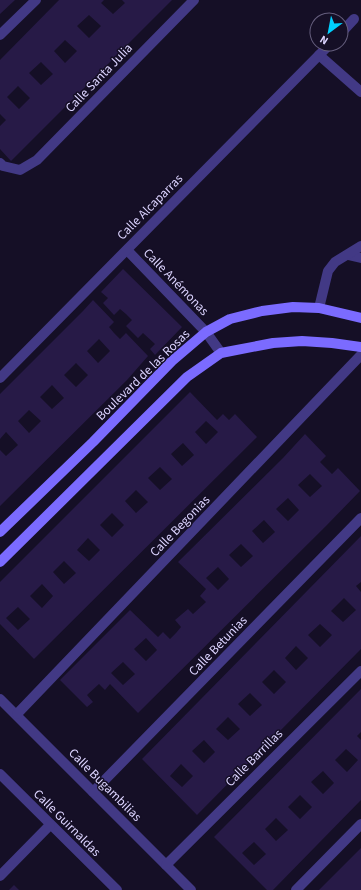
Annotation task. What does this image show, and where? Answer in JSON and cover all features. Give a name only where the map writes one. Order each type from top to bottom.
[{"type":"street","points":[[0,35],[36,0]]},
{"type":"street","name":"Calle Santa Julia","points":[[0,163],[3,166],[20,170],[37,160],[194,0]]},
{"type":"street","points":[[349,24],[354,19]]},
{"type":"street","name":"Calle Alcaparras","points":[[0,378],[322,52]]},
{"type":"street","points":[[319,55],[361,92]]},
{"type":"street","points":[[319,308],[328,271],[335,262],[361,246]]},
{"type":"street","name":"Calle Anémonas","points":[[127,250],[206,332],[221,353]]},
{"type":"street","points":[[348,255],[361,258]]},
{"type":"street","name":"Boulevard de las Rosas","points":[[0,532],[93,442],[172,361],[206,332],[230,319],[262,311],[293,308],[319,308],[361,318]]},
{"type":"street","points":[[0,562],[187,377],[221,353],[273,342],[302,341],[361,347]]},
{"type":"street","name":"Calle Begonias","points":[[17,714],[361,355]]},
{"type":"street","name":"Calle Betunias","points":[[93,792],[361,518]]},
{"type":"street","name":"Calle Barrillas","points":[[166,865],[361,671]]},
{"type":"street","name":"Calle Bugambilias","points":[[0,699],[17,714],[191,890]]},
{"type":"street","name":"Calle Guirnaldas","points":[[0,774],[117,890]]},
{"type":"street","points":[[0,876],[50,824]]},
{"type":"street","points":[[296,890],[361,824]]},
{"type":"building","points":[[0,0],[15,0],[0,14]]},
{"type":"building","points":[[59,0],[104,0],[101,3],[113,14],[125,3],[122,0],[172,0],[11,161],[0,149],[0,126],[6,120],[0,114],[0,60]],"holes":[[[89,15],[101,26],[89,38],[77,26]],[[65,40],[77,51],[65,63],[54,51]],[[41,62],[53,74],[41,85],[29,73]],[[18,86],[30,98],[19,109],[7,97]]]},
{"type":"building","points":[[123,269],[182,327],[155,355],[150,349],[155,344],[143,333],[138,338],[126,326],[132,320],[126,314],[120,309],[114,315],[103,303],[108,298],[101,292]]},
{"type":"building","points":[[93,300],[114,322],[109,327],[114,333],[120,339],[126,333],[148,356],[127,380],[0,506],[0,450],[6,456],[18,445],[6,432],[0,439],[0,394]],"holes":[[[99,339],[110,351],[98,363],[87,351]],[[76,363],[88,375],[76,387],[64,375]],[[52,385],[64,398],[52,409],[40,397]],[[29,410],[41,421],[29,433],[18,421]]]},
{"type":"building","points":[[190,392],[217,420],[223,414],[229,420],[235,414],[257,437],[34,659],[0,624],[0,582]],"holes":[[[206,421],[218,432],[206,444],[195,432]],[[183,443],[194,455],[182,466],[171,454]],[[160,467],[172,479],[160,490],[148,478]],[[136,490],[148,502],[136,513],[125,501]],[[112,513],[124,525],[112,537],[100,525]],[[88,538],[100,550],[89,561],[77,550]],[[64,561],[76,573],[64,584],[53,572]],[[42,584],[53,596],[42,608],[30,596]],[[18,607],[30,619],[18,630],[6,618]]]},
{"type":"building","points":[[305,434],[326,456],[320,462],[332,474],[338,468],[360,491],[138,713],[110,684],[105,690],[99,684],[87,695],[93,702],[87,707],[60,680],[130,610],[158,637],[163,632],[170,639],[181,627],[175,620],[188,609],[193,614],[206,602],[200,596],[206,589],[178,562],[283,458]],"holes":[[[310,474],[322,486],[310,497],[298,485]],[[288,498],[299,510],[288,521],[276,509]],[[264,520],[275,532],[263,543],[252,531]],[[241,544],[253,556],[241,567],[229,555]],[[218,567],[229,579],[218,590],[206,578]],[[146,638],[157,650],[146,661],[134,649]],[[123,662],[135,674],[123,685],[111,673]]]},
{"type":"building","points":[[361,536],[361,582],[356,586],[361,592],[361,649],[197,815],[142,759]],"holes":[[[344,598],[356,610],[343,622],[331,611]],[[320,624],[332,635],[320,647],[308,635]],[[296,646],[308,658],[296,670],[285,658]],[[274,670],[286,682],[274,694],[262,682]],[[250,693],[262,705],[250,716],[238,704]],[[228,717],[240,729],[228,740],[216,729]],[[204,740],[215,752],[204,763],[192,751]],[[181,764],[193,776],[182,787],[170,776]]]},
{"type":"building","points":[[361,689],[361,732],[357,736],[361,740],[361,800],[273,890],[267,890],[214,837]],"holes":[[[346,749],[358,760],[347,772],[335,760]],[[323,771],[334,783],[323,794],[311,782]],[[300,795],[312,807],[300,819],[288,807]],[[276,818],[288,830],[276,841],[265,829]],[[254,842],[266,854],[254,865],[242,853]]]},
{"type":"building","points":[[361,848],[361,890],[319,890]]},
{"type":"building","points":[[14,885],[19,890],[9,890]]}]
